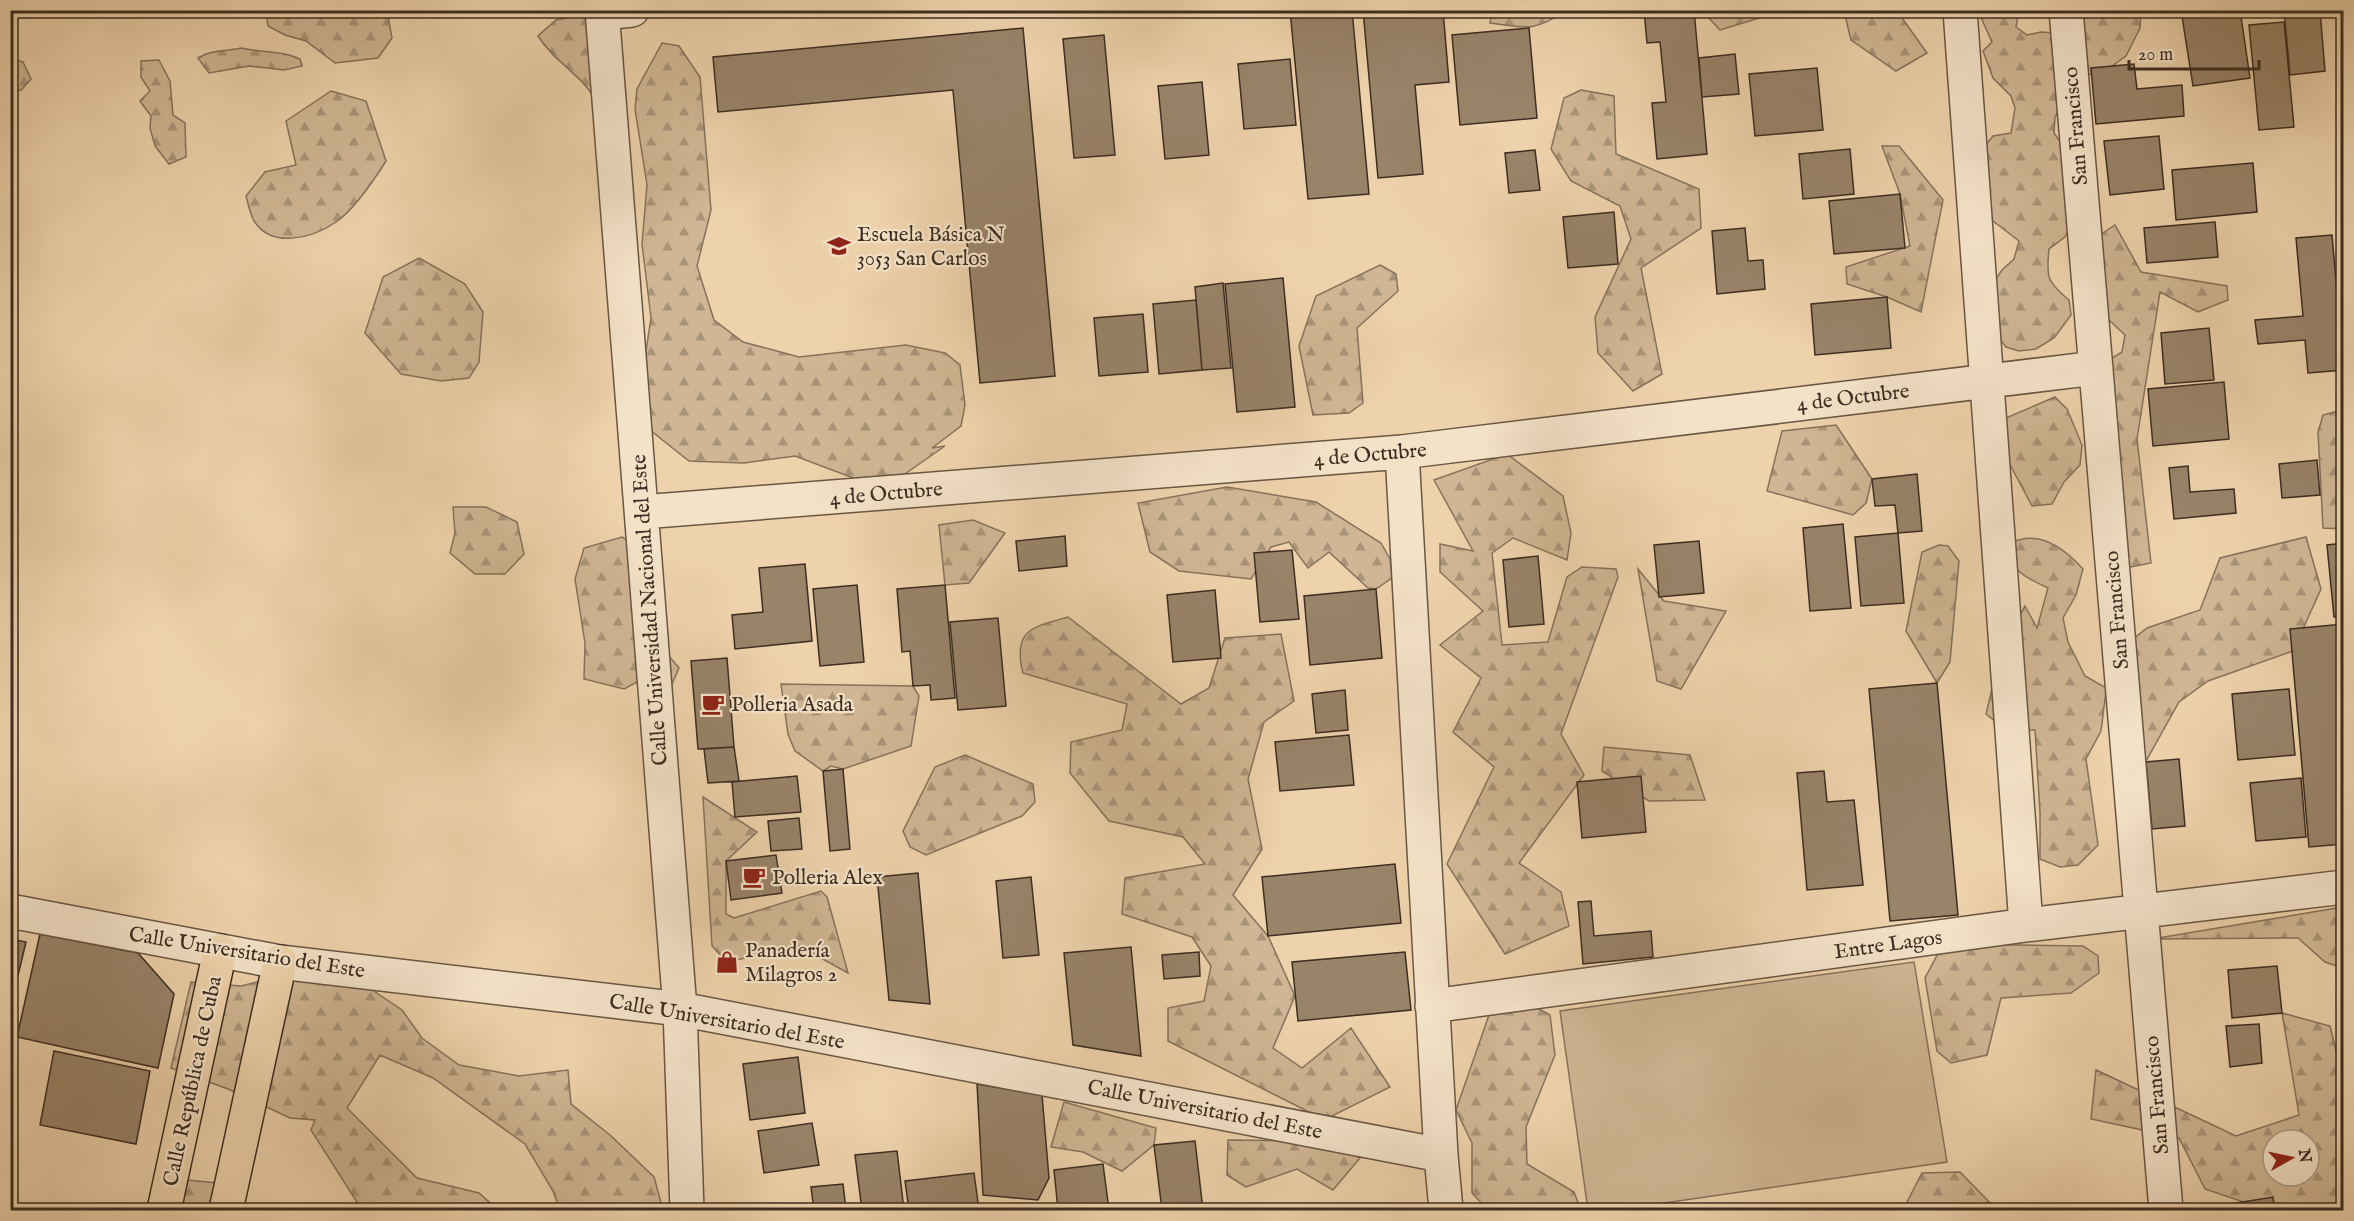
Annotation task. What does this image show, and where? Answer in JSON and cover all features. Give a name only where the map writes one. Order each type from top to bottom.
[{"type":"main road","name":"Calle República de Cuba","points":[[164,1210],[220,951]]},
{"type":"main road","points":[[226,1210],[280,962]]},
{"type":"street","points":[[1960,10],[2026,925]]},
{"type":"street","name":"San Francisco","points":[[2066,10],[2166,1210]]},
{"type":"street","name":"Calle Universidad Nacional del Este","points":[[612,11],[642,512],[680,1009],[687,1210]]},
{"type":"street","name":"4 de Octubre","points":[[642,512],[1402,452],[2096,368]]},
{"type":"street","points":[[1402,452],[1432,1006],[1446,1210]]},
{"type":"street","name":"Entre Lagos","points":[[1432,1006],[2026,925],[2141,912],[2148,909],[2343,887]]},
{"type":"street","name":"Calle Universitario del Este","points":[[10,912],[280,962],[680,1009],[1441,1155]]},
{"type":"green space","points":[[1707,10],[1782,11],[1720,30],[1707,16]]},
{"type":"green space","points":[[266,11],[387,11],[392,38],[378,58],[335,63],[306,41],[285,35],[268,26]]},
{"type":"green space","points":[[1492,11],[1565,11],[1546,22],[1521,27],[1490,23]]},
{"type":"green space","points":[[1844,11],[1897,11],[1927,53],[1896,71],[1851,40]]},
{"type":"green space","points":[[1978,11],[2019,11],[2016,27],[2027,35],[2041,32],[2054,33],[2065,11],[2141,11],[2140,28],[2126,56],[2101,74],[2080,74],[2055,117],[2054,133],[2068,153],[2074,218],[2065,237],[2049,249],[2048,273],[2052,283],[2069,300],[2071,315],[2054,338],[2036,349],[2019,351],[2006,347],[1996,334],[1994,282],[2002,270],[2014,259],[2019,241],[1988,217],[1984,147],[1993,136],[2011,133],[2015,108],[2011,96],[1993,78],[1983,51],[1992,42]]},
{"type":"green space","points":[[586,14],[595,99],[583,82],[552,54],[538,36],[556,20]]},
{"type":"green space","points":[[662,43],[679,46],[700,77],[711,210],[697,266],[714,320],[743,342],[799,357],[906,345],[945,353],[960,365],[965,405],[961,426],[932,448],[945,446],[899,478],[864,482],[795,456],[744,463],[689,461],[645,426],[640,390],[651,318],[642,244],[647,185],[635,109],[637,89]]},
{"type":"green space","points":[[241,48],[293,56],[300,59],[302,66],[284,70],[249,66],[209,73],[198,58],[214,52]]},
{"type":"green space","points":[[11,59],[23,62],[31,79],[21,90],[11,92]]},
{"type":"green space","points":[[159,60],[170,81],[173,115],[185,123],[186,157],[169,164],[155,146],[150,128],[151,116],[140,101],[150,91],[141,77],[141,61]]},
{"type":"green space","points":[[1581,90],[1614,96],[1616,154],[1699,189],[1701,228],[1641,268],[1662,374],[1633,391],[1598,353],[1595,317],[1631,239],[1620,206],[1571,181],[1551,149],[1564,98]]},
{"type":"green space","points":[[331,91],[366,101],[386,161],[357,202],[327,228],[292,238],[270,235],[253,219],[246,196],[265,172],[296,165],[286,121]]},
{"type":"green space","points":[[1882,146],[1899,146],[1943,200],[1921,312],[1887,297],[1847,284],[1846,267],[1910,246],[1900,194]]},
{"type":"green space","points":[[2115,225],[2141,272],[2227,286],[2228,300],[2198,312],[2160,292],[2137,439],[2151,563],[2120,569],[2114,456],[2080,378],[2122,352],[2125,335],[2076,289],[2073,253]]},
{"type":"green space","points":[[419,258],[465,284],[483,312],[479,362],[469,378],[441,381],[401,374],[365,333],[383,277]]},
{"type":"green space","points":[[1380,265],[1396,274],[1398,291],[1357,328],[1363,403],[1349,413],[1313,415],[1299,346],[1316,296]]},
{"type":"green space","points":[[2055,397],[2067,409],[2082,445],[2080,465],[2064,482],[2052,504],[2032,506],[2006,457],[1999,421]]},
{"type":"green space","points":[[2341,410],[2344,413],[2343,529],[2323,528],[2318,432],[2323,415]]},
{"type":"green space","points":[[1836,425],[1872,479],[1866,503],[1853,515],[1767,491],[1782,431]]},
{"type":"green space","points":[[1507,454],[1563,496],[1571,533],[1567,560],[1513,538],[1492,553],[1502,645],[1548,642],[1567,577],[1582,567],[1616,569],[1618,577],[1561,734],[1584,775],[1519,863],[1561,892],[1569,926],[1505,954],[1447,864],[1494,767],[1453,732],[1481,678],[1440,645],[1483,611],[1440,572],[1440,544],[1473,551],[1434,480]]},
{"type":"green space","points":[[1227,487],[1316,502],[1381,543],[1390,559],[1392,578],[1376,589],[1368,588],[1329,552],[1308,568],[1289,542],[1271,547],[1251,579],[1179,571],[1150,552],[1138,503]]},
{"type":"green space","points":[[453,507],[486,507],[517,522],[524,554],[505,574],[475,574],[450,553],[455,533]]},
{"type":"green space","points":[[973,520],[1005,533],[969,583],[945,585],[939,525]]},
{"type":"green space","points":[[622,537],[633,544],[634,616],[679,668],[669,691],[639,681],[624,689],[584,679],[585,643],[575,579],[584,548]]},
{"type":"green space","points":[[2306,537],[2321,589],[2293,651],[2208,681],[2179,702],[2146,761],[2135,775],[2106,691],[2101,731],[2086,759],[2098,845],[2078,865],[2060,867],[2040,859],[2035,730],[2007,731],[1986,714],[2002,648],[2025,606],[2037,628],[2048,588],[2020,572],[2012,561],[2011,543],[2031,538],[2050,543],[2068,554],[2083,569],[2076,595],[2063,618],[2068,642],[2085,676],[2106,688],[2118,651],[2147,628],[2200,610],[2220,558]]},
{"type":"green space","points":[[1939,545],[1948,546],[1959,561],[1950,662],[1937,683],[1906,631],[1922,552]]},
{"type":"green space","points":[[1638,569],[1664,601],[1726,611],[1681,689],[1657,681]]},
{"type":"green space","points":[[1068,617],[1181,704],[1209,688],[1225,638],[1281,634],[1294,701],[1264,722],[1248,779],[1262,849],[1233,895],[1268,936],[1295,996],[1273,1048],[1302,1068],[1351,1028],[1390,1087],[1330,1117],[1313,1114],[1168,1041],[1168,1008],[1204,1001],[1211,966],[1192,937],[1122,914],[1125,878],[1205,864],[1183,837],[1109,821],[1070,773],[1071,742],[1122,730],[1127,704],[1023,673],[1020,647],[1028,632]]},
{"type":"green space","points":[[781,684],[913,686],[919,696],[911,746],[843,769],[831,766],[823,771],[795,751],[788,734]]},
{"type":"green space","points":[[1604,747],[1690,755],[1705,800],[1649,801],[1602,771]]},
{"type":"green space","points":[[965,755],[1033,784],[1035,802],[1022,816],[926,855],[910,847],[903,831],[935,767]]},
{"type":"green space","points":[[703,797],[757,832],[726,861],[726,914],[734,918],[821,891],[827,897],[848,973],[799,946],[727,962],[712,946]]},
{"type":"green space","points":[[2343,907],[2343,968],[2325,962],[2298,938],[2152,939]]},
{"type":"green space","points":[[1958,944],[2083,946],[2098,956],[2099,973],[2071,993],[2001,998],[1987,1055],[1951,1063],[1937,1051],[1925,978],[1941,948]]},
{"type":"green space","points":[[1914,962],[1947,1162],[1616,1210],[1588,1210],[1560,1011]]},
{"type":"green space","points":[[311,969],[366,986],[402,1010],[422,1038],[459,1065],[519,1076],[568,1070],[571,1104],[610,1135],[654,1177],[663,1210],[560,1210],[553,1191],[525,1144],[433,1078],[380,1055],[347,1108],[417,1178],[479,1193],[498,1210],[362,1210],[311,1130],[315,1120],[290,1118],[228,1089],[171,1068],[191,982],[241,986]]},
{"type":"green space","points":[[1521,999],[1550,1015],[1555,1055],[1526,1127],[1527,1164],[1574,1192],[1581,1210],[1488,1210],[1472,1193],[1472,1143],[1456,1110],[1490,1012]]},
{"type":"green space","points":[[2282,1013],[2330,1026],[2343,1079],[2343,1210],[2267,1210],[2205,1189],[2179,1138],[2091,1119],[2096,1070],[2236,1136],[2299,1115]]},
{"type":"green space","points":[[1064,1102],[1156,1128],[1154,1145],[1122,1171],[1083,1152],[1051,1147]]},
{"type":"green space","points":[[1228,1140],[1324,1141],[1360,1158],[1333,1190],[1297,1169],[1246,1187],[1227,1175]]},
{"type":"green space","points":[[1960,1172],[1997,1210],[1909,1210],[1906,1204],[1922,1173]]},
{"type":"green space","points":[[187,1180],[217,1183],[211,1210],[181,1210]]},
{"type":"building","points":[[1290,10],[1352,10],[1369,194],[1308,199]]},
{"type":"building","points":[[1363,10],[1443,10],[1449,82],[1415,85],[1423,174],[1378,178]]},
{"type":"building","points":[[1644,10],[1694,10],[1707,154],[1657,159],[1652,103],[1666,102],[1660,42],[1647,43]]},
{"type":"building","points":[[2181,10],[2240,10],[2250,78],[2193,86]]},
{"type":"building","points":[[2284,10],[2320,10],[2325,71],[2290,75]]},
{"type":"building","points":[[2284,22],[2294,127],[2259,130],[2249,25]]},
{"type":"building","points":[[1023,28],[1055,376],[980,383],[953,90],[718,112],[713,57]]},
{"type":"building","points":[[1529,28],[1537,118],[1460,125],[1452,35]]},
{"type":"building","points":[[1104,35],[1115,155],[1074,158],[1063,39]]},
{"type":"building","points":[[1735,54],[1739,94],[1702,97],[1699,58]]},
{"type":"building","points":[[1290,59],[1296,125],[1244,129],[1238,64]]},
{"type":"building","points":[[2134,64],[2137,89],[2182,85],[2184,116],[2096,124],[2091,68]]},
{"type":"building","points":[[1817,68],[1823,130],[1755,136],[1749,74]]},
{"type":"building","points":[[1202,82],[1209,155],[1165,159],[1158,86]]},
{"type":"building","points":[[2159,136],[2164,189],[2110,195],[2104,141]]},
{"type":"building","points":[[1850,149],[1854,194],[1803,199],[1799,154]]},
{"type":"building","points":[[1535,150],[1540,190],[1509,193],[1505,153]]},
{"type":"building","points":[[2253,163],[2257,212],[2176,220],[2172,170]]},
{"type":"building","points":[[1900,194],[1905,248],[1834,254],[1829,201]]},
{"type":"building","points":[[1614,212],[1618,264],[1568,268],[1563,217]]},
{"type":"building","points":[[2215,222],[2218,257],[2147,263],[2144,228]]},
{"type":"building","points":[[1745,228],[1748,261],[1763,260],[1765,289],[1717,294],[1712,231]]},
{"type":"building","points":[[2332,235],[2337,293],[2344,292],[2344,370],[2308,373],[2305,340],[2258,344],[2255,320],[2303,316],[2296,238]]},
{"type":"building","points":[[1283,278],[1295,407],[1237,412],[1225,284]]},
{"type":"building","points":[[1223,283],[1231,368],[1202,370],[1195,287]]},
{"type":"building","points":[[1887,297],[1891,348],[1815,355],[1811,304]]},
{"type":"building","points":[[1196,300],[1202,370],[1159,374],[1153,304]]},
{"type":"building","points":[[1143,314],[1148,372],[1099,376],[1094,318]]},
{"type":"building","points":[[2209,328],[2214,380],[2165,384],[2161,333]]},
{"type":"building","points":[[2224,382],[2229,439],[2153,446],[2148,389]]},
{"type":"building","points":[[2317,460],[2320,495],[2282,498],[2279,464]]},
{"type":"building","points":[[2188,466],[2190,492],[2234,489],[2236,513],[2174,519],[2169,468]]},
{"type":"building","points":[[1917,474],[1922,531],[1898,533],[1895,505],[1875,506],[1872,479]]},
{"type":"building","points":[[1843,524],[1851,608],[1810,611],[1803,528]]},
{"type":"building","points":[[1898,533],[1904,603],[1861,606],[1855,537]]},
{"type":"building","points":[[1065,536],[1067,566],[1019,571],[1016,541]]},
{"type":"building","points":[[1699,541],[1704,593],[1659,597],[1654,545]]},
{"type":"building","points":[[2344,543],[2344,616],[2334,617],[2327,545]]},
{"type":"building","points":[[1292,550],[1299,619],[1260,622],[1254,553]]},
{"type":"building","points":[[1538,556],[1544,624],[1509,627],[1503,560]]},
{"type":"building","points":[[805,564],[812,641],[735,649],[732,615],[763,612],[759,568]]},
{"type":"building","points":[[857,585],[864,662],[820,666],[813,589]]},
{"type":"building","points":[[945,585],[955,698],[931,700],[930,685],[913,686],[910,651],[902,652],[897,589]]},
{"type":"building","points":[[1376,589],[1382,658],[1310,665],[1304,596]]},
{"type":"building","points":[[1215,590],[1221,658],[1173,662],[1167,595]]},
{"type":"building","points":[[998,618],[1006,706],[958,710],[950,622]]},
{"type":"building","points":[[2344,624],[2344,844],[2309,847],[2290,629]]},
{"type":"building","name":"Polleria Asada","points":[[727,658],[734,747],[698,749],[691,661]]},
{"type":"building","points":[[1937,683],[1958,915],[1890,921],[1869,689]]},
{"type":"building","points":[[2289,689],[2295,755],[2238,760],[2232,694]]},
{"type":"building","points":[[1345,690],[1348,730],[1316,733],[1312,694]]},
{"type":"building","points":[[1349,735],[1354,785],[1280,791],[1275,742]]},
{"type":"building","points":[[734,747],[739,781],[708,783],[704,749]]},
{"type":"building","points":[[2179,759],[2185,826],[2152,829],[2146,762]]},
{"type":"building","points":[[843,769],[850,849],[830,851],[823,771]]},
{"type":"building","points":[[1824,771],[1827,802],[1854,800],[1863,885],[1807,890],[1797,773]]},
{"type":"building","points":[[797,776],[801,812],[735,817],[732,782]]},
{"type":"building","points":[[1641,776],[1646,832],[1582,838],[1577,782]]},
{"type":"building","points":[[2301,778],[2306,837],[2256,841],[2250,783]]},
{"type":"building","points":[[799,818],[802,849],[771,851],[768,821]]},
{"type":"building","name":"Polleria Alex","points":[[776,855],[782,893],[731,900],[726,861]]},
{"type":"building","points":[[1395,864],[1401,923],[1268,936],[1262,877]]},
{"type":"building","points":[[918,873],[930,1004],[889,1000],[877,877]]},
{"type":"building","points":[[1031,877],[1039,955],[1003,958],[996,881]]},
{"type":"building","points":[[1591,901],[1594,936],[1651,931],[1653,957],[1583,964],[1578,902]]},
{"type":"building","points":[[40,934],[138,953],[174,994],[158,1068],[17,1037]]},
{"type":"building","points":[[10,939],[26,942],[10,1009]]},
{"type":"building","points":[[1131,947],[1141,1056],[1073,1045],[1064,953]]},
{"type":"building","points":[[1199,952],[1200,976],[1164,979],[1162,955]]},
{"type":"building","points":[[1405,952],[1411,1010],[1298,1021],[1292,962]]},
{"type":"building","points":[[2277,966],[2282,1013],[2232,1018],[2228,970]]},
{"type":"building","points":[[2344,987],[2344,1056],[2337,988]]},
{"type":"building","points":[[2259,1024],[2262,1063],[2230,1067],[2226,1026]]},
{"type":"building","points":[[54,1051],[150,1071],[136,1144],[40,1125]]},
{"type":"building","points":[[798,1057],[805,1113],[750,1120],[743,1064]]},
{"type":"building","points":[[977,1084],[1042,1095],[1049,1178],[1038,1200],[983,1195]]},
{"type":"building","points":[[812,1123],[819,1165],[764,1173],[758,1131]]},
{"type":"building","points":[[1195,1141],[1203,1210],[1162,1210],[1154,1145]]},
{"type":"building","points":[[897,1151],[904,1210],[862,1210],[855,1155]]},
{"type":"building","points":[[1103,1164],[1109,1210],[1058,1210],[1054,1170]]},
{"type":"building","points":[[974,1173],[979,1210],[909,1210],[905,1181]]},
{"type":"building","points":[[843,1184],[846,1210],[814,1210],[811,1187]]},
{"type":"building","points":[[2273,1197],[2275,1210],[2199,1209]]},
{"type":"place","name":"Escuela Básica N 3053 San Carlos","points":[[839,246]]},
{"type":"place","name":"Polleria Asada","points":[[713,704]]},
{"type":"place","name":"Polleria Alex","points":[[754,877]]},
{"type":"place","name":"Panadería Milagros 2","points":[[727,962]]}]
